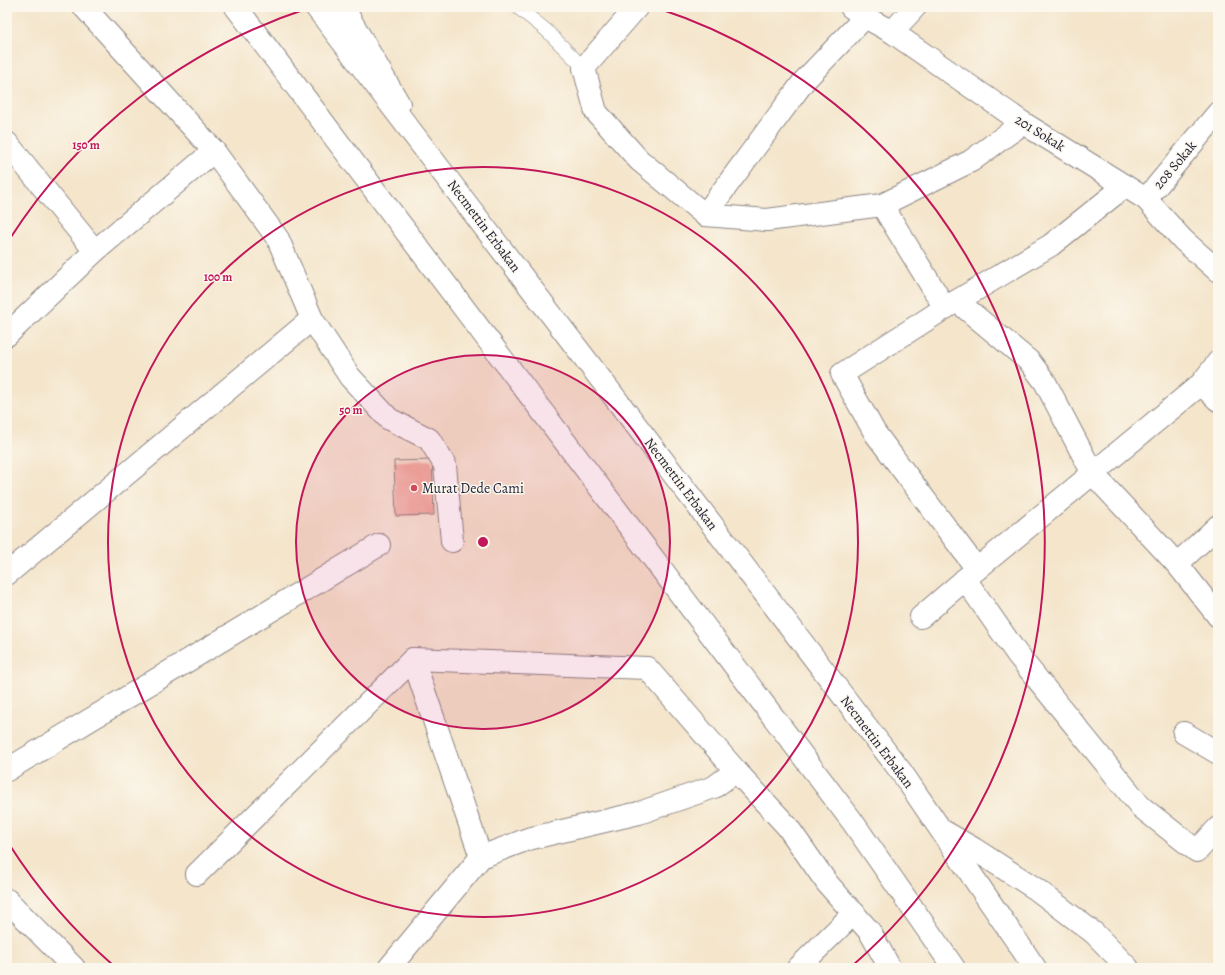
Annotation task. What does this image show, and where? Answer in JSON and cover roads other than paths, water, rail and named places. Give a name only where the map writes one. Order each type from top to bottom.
[{"type":"street","points":[[84,7],[214,151],[278,239],[312,319],[350,377],[390,419],[428,439],[437,452],[445,465],[452,541]]},
{"type":"street","points":[[236,7],[852,821],[954,968]]},
{"type":"street","name":"Necmettin Erbakan","points":[[316,7],[902,773],[1035,968]]},
{"type":"street","points":[[343,7],[427,152]]},
{"type":"street","points":[[637,7],[584,68],[596,112],[639,160],[705,214],[767,220],[882,205],[971,160],[1023,123]]},
{"type":"street","points":[[892,32],[915,7]]},
{"type":"street","points":[[705,214],[804,81],[858,12]]},
{"type":"street","name":"201 Sokak","points":[[858,12],[892,32],[1023,123],[1146,199],[1183,240],[1218,271]]},
{"type":"street","name":"208 Sokak","points":[[1146,199],[1218,114]]},
{"type":"street","points":[[7,143],[95,252]]},
{"type":"street","points":[[7,335],[95,252],[214,151]]},
{"type":"street","points":[[1125,186],[1051,245],[951,305],[842,374],[875,433],[971,574],[1017,654],[1140,807],[1197,851],[1218,828]]},
{"type":"street","points":[[882,205],[951,305],[1030,362],[1045,382],[1093,474],[1177,564],[1218,616]]},
{"type":"street","points":[[7,574],[312,319]]},
{"type":"street","points":[[921,616],[1201,384],[1218,362]]},
{"type":"street","points":[[1201,384],[1218,400]]},
{"type":"street","points":[[1177,564],[1218,526]]},
{"type":"street","points":[[7,770],[379,545]]},
{"type":"street","points":[[413,659],[481,857]]},
{"type":"street","points":[[197,874],[413,659],[647,668],[736,771],[787,826],[826,883],[870,932],[890,968]]},
{"type":"street","points":[[1184,733],[1218,753]]},
{"type":"street","points":[[389,968],[481,857],[528,839],[639,813],[714,787],[736,771]]},
{"type":"street","points":[[941,830],[974,849],[1036,889],[1094,933],[1128,968]]},
{"type":"street","points":[[7,900],[74,968]]},
{"type":"street","points":[[798,968],[854,913]]},
{"type":"lane","points":[[517,7],[546,30],[584,68]]},
{"type":"place","name":"Murat Dede Cami","points":[[414,488]]}]
